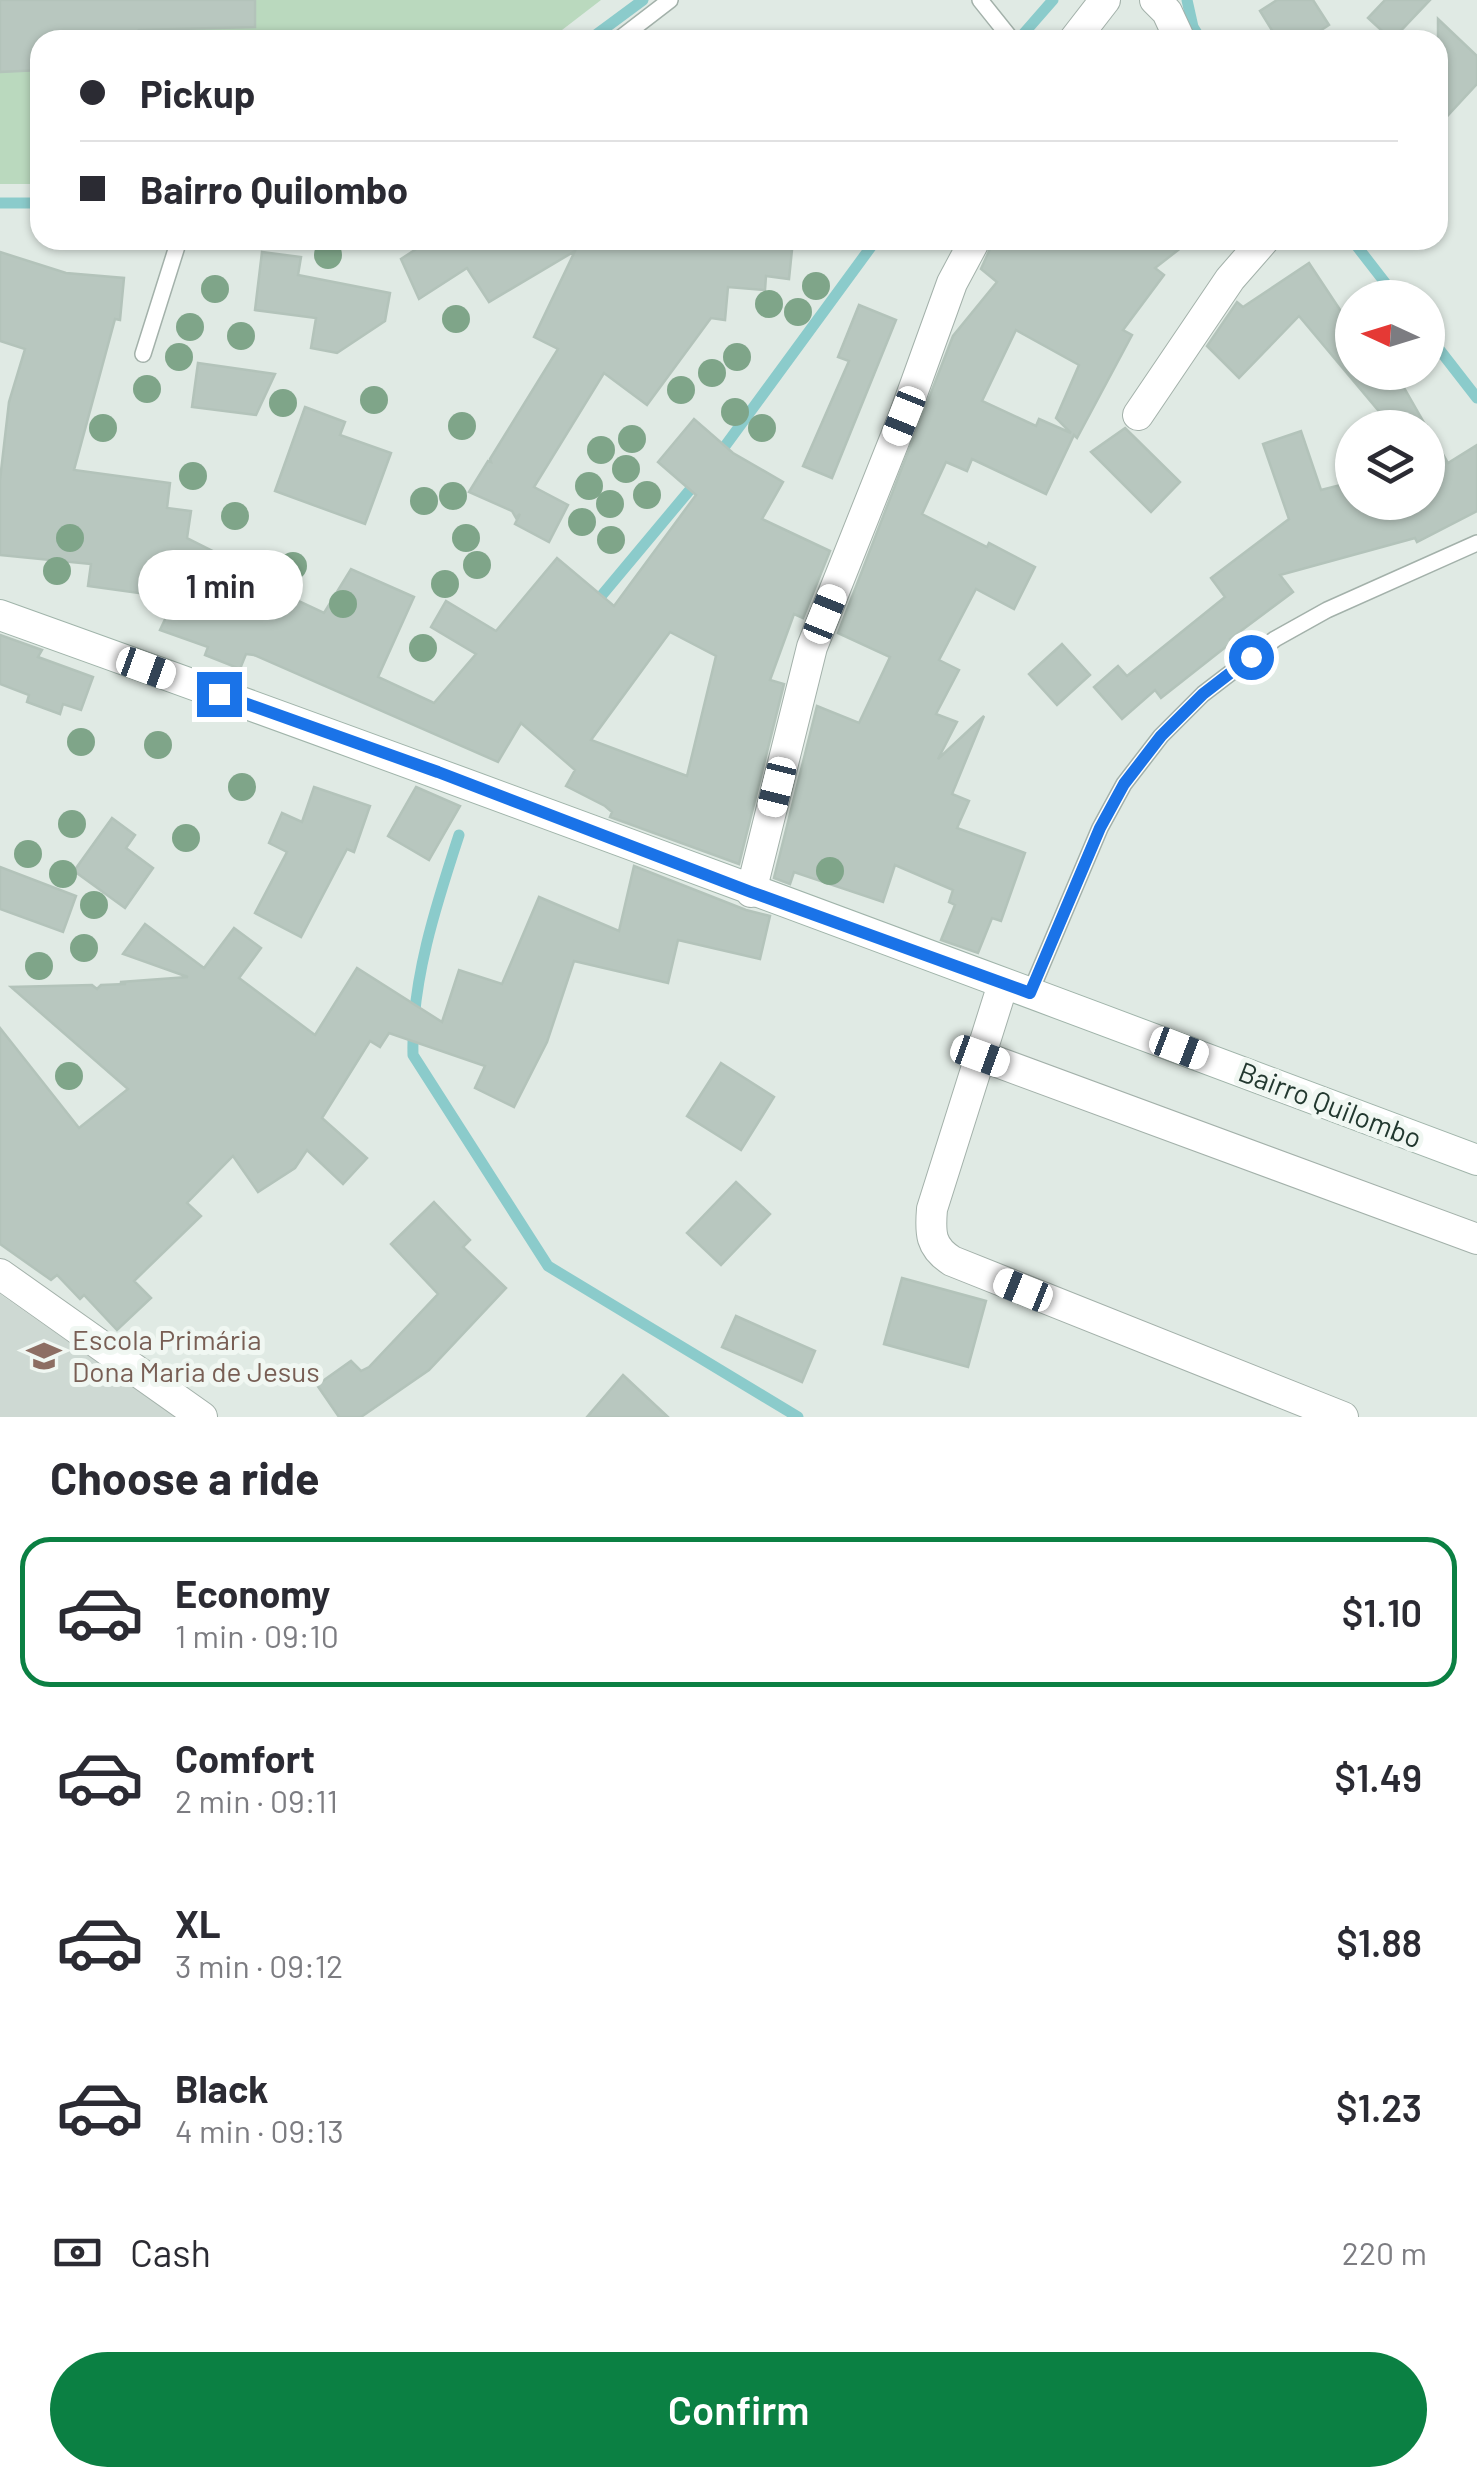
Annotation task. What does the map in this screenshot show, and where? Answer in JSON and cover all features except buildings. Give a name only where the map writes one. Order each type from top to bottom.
[{"type":"street","points":[[1082,30],[1104,0]]},
{"type":"street","points":[[1155,0],[1167,12],[1175,30]]},
{"type":"street","points":[[751,892],[812,646],[904,416],[952,282],[970,250]]},
{"type":"street","points":[[1138,415],[1230,278],[1255,250]]},
{"type":"street","name":"Bairro Quilombo","points":[[0,615],[438,772],[1477,1160]]},
{"type":"street","points":[[1016,988],[980,1056],[932,1208],[932,1242],[940,1254],[1343,1417]]},
{"type":"street","points":[[980,1056],[1477,1239]]},
{"type":"street","points":[[0,1274],[202,1417]]},
{"type":"lane","points":[[631,30],[670,0]]},
{"type":"lane","points":[[980,0],[1004,30]]},
{"type":"lane","points":[[143,354],[175,250]]},
{"type":"lane","points":[[1016,988],[1124,784],[1161,736],[1203,694],[1275,638],[1326,610],[1477,543]]},
{"type":"shaded area","name":"Escola Primária Dona Maria de Jesus","points":[[0,1294],[176,1417],[0,1417]]},
{"type":"green space","points":[[0,0],[601,0],[562,30],[30,30],[30,184],[0,184]]},
{"type":"waterway","points":[[602,30],[643,0]]},
{"type":"waterway","points":[[1027,30],[1053,0]]},
{"type":"waterway","points":[[1187,0],[1195,30]]},
{"type":"waterway","points":[[0,203],[30,203]]},
{"type":"waterway","points":[[717,457],[869,250]]},
{"type":"waterway","points":[[1360,250],[1383,280]]},
{"type":"waterway","points":[[1445,357],[1477,398]]},
{"type":"waterway","points":[[592,607],[699,479]]},
{"type":"waterway","points":[[459,835],[421,972],[413,1055],[548,1266],[798,1417]]},
{"type":"place","name":"Escola Primária Dona Maria de Jesus","points":[[44,1356]]},
{"type":"route","points":[[219,694],[1030,993],[1100,828],[1124,784],[1161,736],[1203,694],[1251,657]]}]
